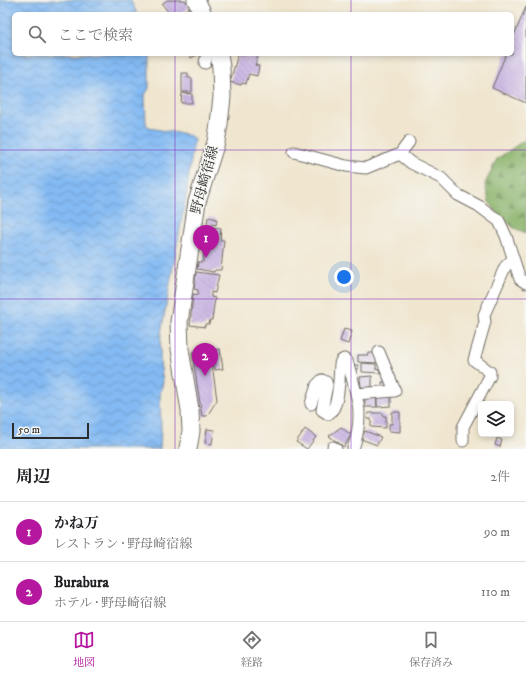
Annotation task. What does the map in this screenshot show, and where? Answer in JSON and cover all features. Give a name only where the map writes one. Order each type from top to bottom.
[{"type":"main road","points":[[196,0],[203,12]]},
{"type":"main road","name":"野母崎宿線","points":[[188,449],[191,432],[190,410],[180,348],[180,322],[197,202],[216,142],[219,124],[222,97],[219,56]]},
{"type":"street","points":[[294,152],[346,166],[366,168],[400,154],[409,142]]},
{"type":"street","points":[[400,154],[411,163],[441,178],[458,195],[479,206],[499,221],[506,236],[520,279],[526,283]]},
{"type":"street","points":[[463,442],[463,427],[490,376],[490,372],[474,360],[485,322],[484,315],[505,267],[513,259]]},
{"type":"street","points":[[356,394],[395,391],[379,352]]},
{"type":"street","points":[[311,404],[317,385],[322,380],[326,382],[327,385],[322,410],[328,414],[333,411],[338,394],[340,364],[344,359],[347,362],[360,409],[360,418],[353,449]]},
{"type":"green space","points":[[526,139],[526,233],[514,228],[500,216],[489,202],[485,184],[497,159]]},
{"type":"water","points":[[0,0],[131,0],[136,12],[12,12],[12,56],[149,56],[149,88],[145,95],[146,123],[149,128],[189,135],[194,139],[185,202],[161,333],[160,362],[163,382],[160,394],[160,449],[0,449]]},
{"type":"building","points":[[167,0],[185,0],[190,7],[183,12],[168,12],[162,4]]},
{"type":"building","points":[[526,7],[526,103],[492,88],[505,56],[514,56],[514,35]]},
{"type":"building","points":[[237,56],[258,56],[255,65],[259,66],[257,76],[249,74],[246,84],[242,83],[241,85],[230,82]]},
{"type":"building","points":[[182,73],[188,73],[188,78],[192,78],[192,92],[182,92]]},
{"type":"building","points":[[182,93],[192,94],[192,103],[181,103]]},
{"type":"building","points":[[208,217],[217,219],[216,225],[207,223]]},
{"type":"building","points":[[209,227],[221,228],[220,240],[224,240],[221,270],[215,270],[214,272],[197,269],[198,262],[203,262],[204,250],[207,250]]},
{"type":"building","points":[[196,272],[219,275],[215,293],[211,292],[211,297],[215,298],[212,320],[210,320],[209,324],[205,324],[205,327],[190,325],[193,294],[198,295],[198,290],[194,289]]},
{"type":"building","points":[[344,329],[352,331],[348,344],[340,341]]},
{"type":"building","points":[[210,349],[217,400],[207,416],[202,416],[192,352]]},
{"type":"building","points":[[220,349],[223,369],[215,370],[213,350]]},
{"type":"building","points":[[368,353],[375,353],[378,363],[358,362],[358,355],[368,355]]},
{"type":"building","points":[[362,363],[376,364],[376,369],[380,370],[380,373],[362,372]]},
{"type":"building","points":[[354,365],[358,365],[358,370],[354,370]]},
{"type":"building","points":[[372,376],[372,387],[370,387],[370,391],[363,391],[360,377]]},
{"type":"building","points":[[382,382],[387,382],[388,388],[383,389]]},
{"type":"building","points":[[391,394],[391,406],[377,407],[377,396]]},
{"type":"building","points":[[365,395],[376,395],[377,407],[365,407]]},
{"type":"building","points":[[392,412],[400,412],[400,432],[389,431],[389,424],[392,424]]},
{"type":"building","points":[[368,413],[383,413],[383,416],[386,416],[386,428],[371,427],[371,419],[367,419]]},
{"type":"building","points":[[341,427],[351,435],[344,447],[329,436]]},
{"type":"building","points":[[207,429],[214,430],[212,444],[205,443]]},
{"type":"building","points":[[305,429],[316,437],[307,449],[296,442]]},
{"type":"building","points":[[365,431],[381,437],[377,445],[361,439]]},
{"type":"building","points":[[497,438],[502,440],[500,447],[495,445]]},
{"type":"place","name":"かね万","points":[[206,258]]},
{"type":"place","name":"Burabura","points":[[205,376]]}]
